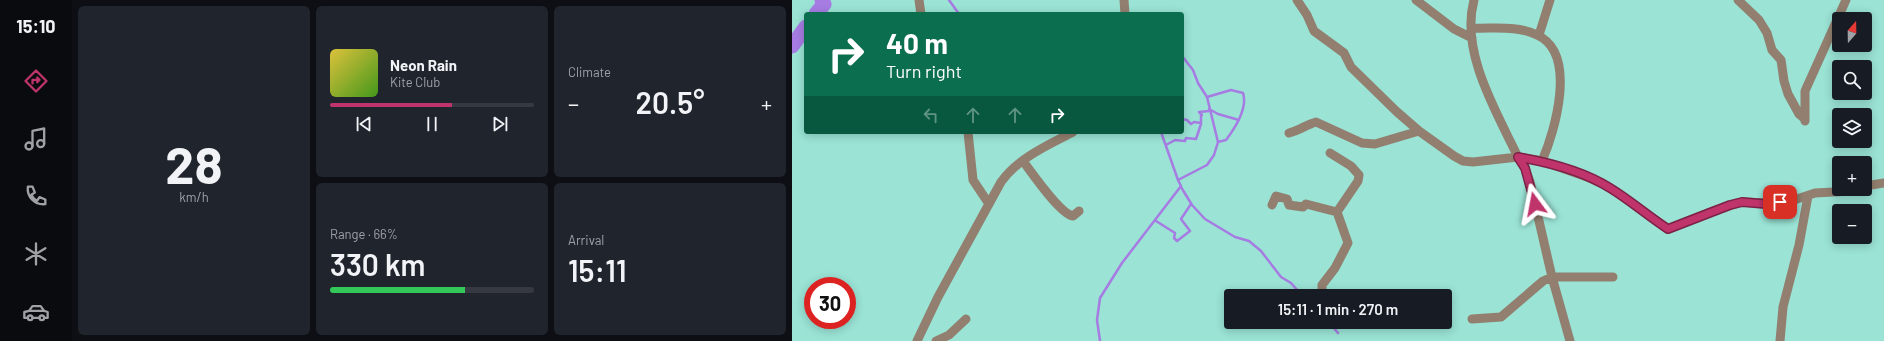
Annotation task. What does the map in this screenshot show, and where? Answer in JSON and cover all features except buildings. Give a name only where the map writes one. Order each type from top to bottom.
[{"type":"street","points":[[919,0],[921,12]]},
{"type":"street","points":[[1124,0],[1125,12]]},
{"type":"street","points":[[1297,0],[1307,15],[1314,31],[1344,53],[1351,67],[1418,131],[1442,149],[1463,161],[1484,161],[1518,157],[1542,161],[1587,177],[1609,187],[1668,229],[1730,205],[1742,202],[1766,204],[1794,200],[1832,191]]},
{"type":"street","points":[[1416,0],[1454,29],[1472,38]]},
{"type":"street","points":[[1474,0],[1471,12],[1472,38],[1483,86],[1518,157],[1525,168],[1530,182],[1552,277],[1570,341]]},
{"type":"street","points":[[1539,35],[1550,0]]},
{"type":"street","points":[[1738,0],[1759,20],[1767,33],[1772,50],[1781,60],[1784,81],[1788,94],[1805,120],[1805,91],[1846,0]]},
{"type":"street","points":[[1471,28],[1516,29],[1539,35],[1553,49],[1557,56],[1560,78],[1559,97],[1555,120],[1542,161]]},
{"type":"street","points":[[1289,133],[1300,130],[1305,125],[1316,122],[1362,143],[1375,144],[1418,131]]},
{"type":"street","points":[[968,134],[973,180],[989,204]]},
{"type":"street","points":[[917,341],[989,204],[1007,174],[1023,161],[1051,143],[1069,134]]},
{"type":"street","points":[[1330,153],[1351,166],[1359,176],[1358,181],[1337,212]]},
{"type":"street","points":[[1023,161],[1046,192],[1068,215],[1073,216],[1079,211]]},
{"type":"street","points":[[1872,185],[1884,183]]},
{"type":"street","points":[[1272,205],[1276,196],[1287,199],[1289,205],[1302,207],[1306,204],[1337,212]]},
{"type":"street","points":[[1780,341],[1783,307],[1799,245],[1808,196]]},
{"type":"street","points":[[1322,289],[1322,285],[1335,268],[1348,243],[1337,212]]},
{"type":"street","points":[[1472,319],[1501,317],[1543,281],[1552,277],[1613,277]]},
{"type":"street","points":[[936,341],[949,335],[966,319]]},
{"type":"waterway","points":[[818,12],[824,4],[822,0]]},
{"type":"waterway","points":[[949,0],[958,12]]},
{"type":"waterway","points":[[792,46],[804,30]]},
{"type":"waterway","points":[[1100,341],[1097,320],[1100,298],[1122,263],[1181,186],[1178,180],[1207,165],[1214,155],[1218,142],[1207,97],[1198,83],[1193,70],[1184,59]]},
{"type":"waterway","points":[[1207,97],[1231,90],[1243,93],[1244,105],[1237,124],[1226,140],[1218,142]]},
{"type":"waterway","points":[[1209,109],[1218,114],[1239,120]]},
{"type":"waterway","points":[[1166,145],[1175,140],[1185,141],[1186,138],[1196,139],[1201,124],[1202,115],[1199,112],[1209,111]]},
{"type":"waterway","points":[[1184,119],[1191,124],[1194,122],[1201,123]]},
{"type":"waterway","points":[[1162,134],[1178,180]]},
{"type":"waterway","points":[[1181,187],[1192,205],[1205,219],[1235,237],[1249,241],[1261,251],[1281,277],[1291,283],[1296,289]]},
{"type":"waterway","points":[[1156,221],[1175,233],[1174,238],[1177,241],[1190,231],[1181,219],[1191,204]]},
{"type":"waterway","points":[[1335,329],[1338,333]]},
{"type":"route","points":[[1535,204],[1525,168],[1518,157],[1542,161],[1587,177],[1609,187],[1668,229],[1713,211],[1742,202],[1766,204],[1780,202]]}]
